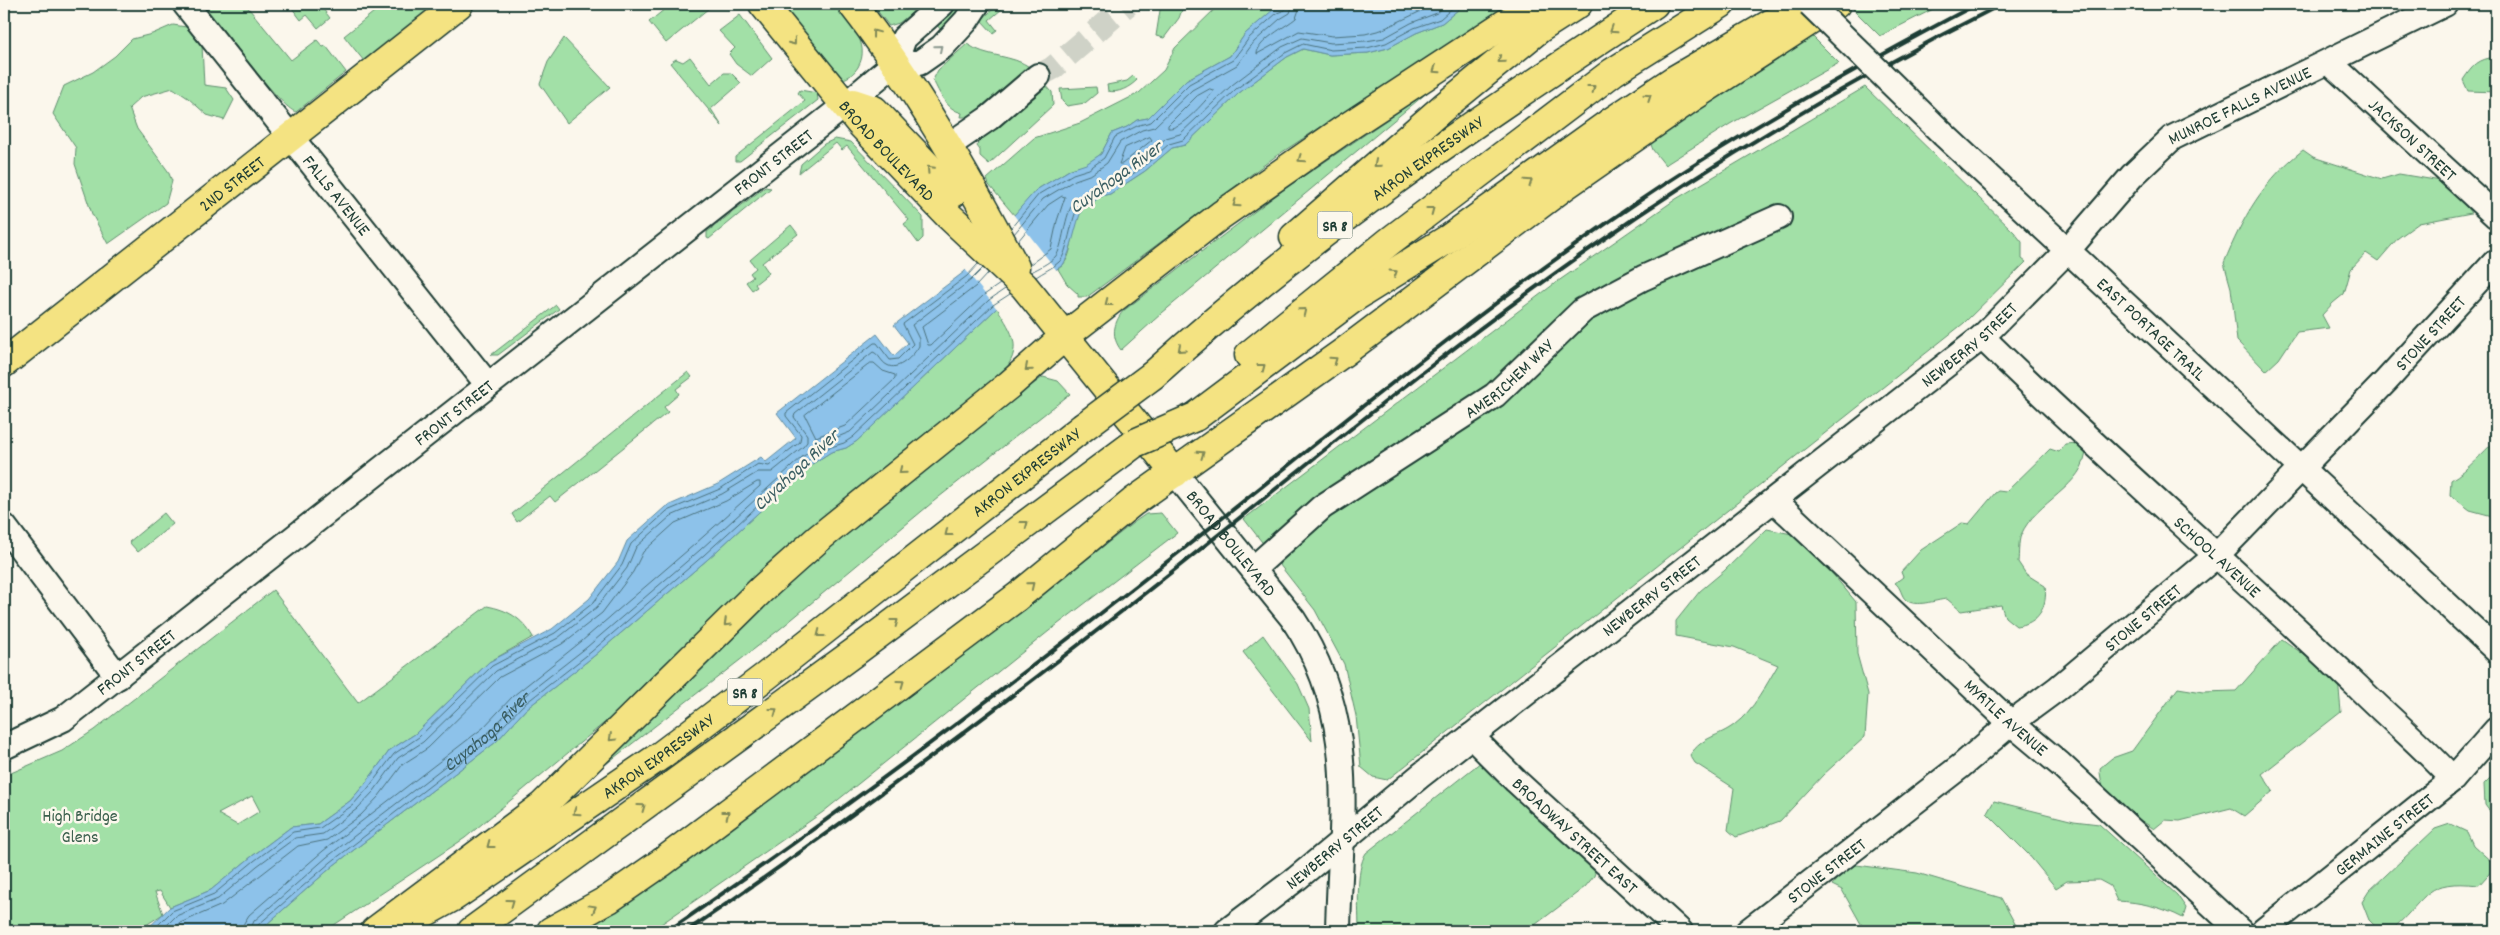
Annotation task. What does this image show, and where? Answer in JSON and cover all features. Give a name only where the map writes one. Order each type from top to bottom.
[{"type":"main road","name":"2ND STREET","points":[[4,363],[459,4]]},
{"type":"main road","name":"BROAD BOULEVARD","points":[[763,4],[844,106],[963,205],[1001,241],[1024,286]]},
{"type":"main road","name":"BROAD BOULEVARD","points":[[852,4],[895,63],[948,146],[963,205],[1024,286],[1175,473]]},
{"type":"main road","points":[[375,931],[542,806],[769,583],[818,539],[1009,384],[1065,336],[1221,215],[1343,130],[1537,16],[1578,4]]},
{"type":"main road","name":"AKRON EXPRESSWAY","points":[[391,931],[455,896],[660,756],[774,670],[1082,428],[1154,375],[1204,329],[1318,237],[1487,116],[1654,4]]},
{"type":"main road","name":"AKRON EXPRESSWAY","points":[[472,931],[856,651],[1111,460],[1188,411],[1390,241],[1613,72],[1721,4]]},
{"type":"main road","points":[[1188,411],[1355,297],[1448,239],[1608,124],[1674,80],[1804,4]]},
{"type":"main road","points":[[551,931],[609,899],[661,863],[1016,597],[1133,502],[1344,352],[1563,188],[1699,93],[1836,4]]},
{"type":"main road","points":[[1204,329],[1308,222],[1537,16]]},
{"type":"street","name":"FALLS AVENUE","points":[[185,4],[488,385]]},
{"type":"street","points":[[942,4],[904,38],[895,63],[920,63],[942,47],[966,21],[977,4]]},
{"type":"street","name":"EAST PORTAGE TRAIL","points":[[1810,4],[1944,135],[2496,650]]},
{"type":"street","name":"MUNROE FALLS AVENUE","points":[[2068,250],[2132,176],[2172,138],[2445,4]]},
{"type":"street","name":"JACKSON STREET","points":[[2329,62],[2496,216]]},
{"type":"street","name":"FRONT STREET","points":[[4,746],[63,719],[118,677],[844,106],[895,63]]},
{"type":"street","points":[[948,146],[989,118],[1038,76]]},
{"type":"street","name":"AMERICHEM WAY","points":[[1253,569],[1322,507],[1494,395],[1583,310],[1643,278],[1780,217]]},
{"type":"street","name":"NEWBERRY STREET","points":[[1228,931],[1471,736],[1982,337],[2068,250]]},
{"type":"street","name":"STONE STREET","points":[[1748,931],[1961,766],[2011,723],[2057,689],[2217,555],[2301,470],[2496,261]]},
{"type":"street","name":"SCHOOL AVENUE","points":[[1982,337],[2038,392],[2217,555],[2428,752],[2452,779]]},
{"type":"street","name":"BROAD BOULEVARD","points":[[1175,473],[1253,569],[1307,640],[1329,689],[1340,738],[1343,774],[1338,931]]},
{"type":"street","name":"MYRTLE AVENUE","points":[[1774,500],[2011,723],[2060,764],[2240,931]]},
{"type":"street","points":[[4,526],[118,677]]},
{"type":"street","name":"GERMAINE STREET","points":[[2264,931],[2452,779],[2496,730]]},
{"type":"street","name":"BROADWAY STREET EAST","points":[[1471,736],[1516,781],[1680,931]]},
{"type":"green space","points":[[203,4],[245,4],[291,60],[317,40],[323,47],[326,46],[346,72],[296,112],[288,107],[264,81]]},
{"type":"green space","points":[[289,4],[319,4],[330,18],[318,28],[307,15],[301,20]]},
{"type":"green space","points":[[384,4],[436,4],[364,61],[344,36]]},
{"type":"green space","points":[[671,4],[714,4],[666,43],[649,22]]},
{"type":"green space","points":[[777,4],[834,4],[851,25],[860,41],[862,58],[855,71],[843,79],[838,78]]},
{"type":"green space","points":[[872,4],[905,4],[913,12],[899,23],[889,26]]},
{"type":"green space","points":[[949,4],[972,4],[942,31],[935,23]]},
{"type":"green space","points":[[999,4],[1008,4],[989,20],[997,30],[993,33],[981,20]]},
{"type":"green space","points":[[1161,4],[1184,4],[1179,18],[1164,38],[1156,36]]},
{"type":"green space","points":[[1220,4],[1287,4],[1276,8],[1245,34],[1230,56],[1186,80],[1148,118],[1137,120],[1127,127],[1112,133],[1101,154],[1086,165],[1071,169],[1036,190],[1015,216],[989,185],[987,179],[1034,138],[1080,123],[1139,93],[1164,70],[1175,48]]},
{"type":"green space","points":[[1465,4],[1511,4],[1276,156],[1087,297],[1078,297],[1078,294],[1067,284],[1058,269],[1069,255],[1075,226],[1083,207],[1091,205],[1100,196],[1110,194],[1145,171],[1172,148],[1185,145],[1239,93],[1287,57],[1303,49],[1330,55],[1368,53],[1388,48],[1416,33],[1442,23]]},
{"type":"green space","points":[[1855,4],[1943,4],[1880,36],[1851,7]]},
{"type":"green space","points":[[740,15],[772,58],[752,76],[736,64],[729,54],[735,48],[719,31]]},
{"type":"green space","points":[[173,25],[193,28],[202,45],[204,85],[226,88],[234,100],[224,120],[207,115],[173,88],[141,97],[129,108],[137,129],[168,171],[172,181],[166,203],[108,244],[92,214],[75,164],[76,148],[53,114],[64,86],[93,72],[115,56],[132,39],[152,34]]},
{"type":"green space","points":[[1808,32],[1839,63],[1730,124],[1665,165],[1653,150],[1650,142]]},
{"type":"green space","points":[[564,38],[610,87],[567,123],[540,84],[548,62]]},
{"type":"green space","points":[[967,44],[983,52],[1016,60],[1031,68],[972,117],[961,117],[962,113],[956,111],[944,100],[933,80],[938,70]]},
{"type":"green space","points":[[690,57],[711,84],[724,73],[731,73],[741,83],[711,109],[722,126],[670,63],[676,59],[683,62]]},
{"type":"green space","points":[[2496,57],[2496,92],[2468,91],[2463,80],[2470,70],[2480,61]]},
{"type":"green space","points":[[1133,76],[1137,80],[1127,87],[1116,92],[1108,91],[1107,85],[1127,81]]},
{"type":"green space","points":[[1044,83],[1052,92],[1053,105],[989,164],[980,156],[980,150],[977,146],[979,141]]},
{"type":"green space","points":[[1096,87],[1097,93],[1085,103],[1067,106],[1062,101],[1060,89]]},
{"type":"green space","points":[[1865,87],[2014,232],[2022,242],[2022,259],[2026,262],[1964,323],[1405,766],[1387,780],[1373,777],[1361,767],[1356,716],[1344,664],[1315,610],[1244,519],[1554,284],[1676,199]]},
{"type":"green space","points":[[800,90],[817,93],[818,100],[740,161],[735,161],[735,157],[805,101],[798,93]]},
{"type":"green space","points":[[1429,91],[1162,313],[1121,350],[1114,331],[1123,311],[1283,190]]},
{"type":"green space","points":[[835,139],[851,142],[923,217],[923,238],[918,243],[904,224],[909,220],[847,146],[842,150],[836,143],[799,173],[801,164],[824,144]]},
{"type":"green space","points":[[2303,150],[2313,157],[2382,179],[2399,174],[2447,182],[2471,213],[2419,223],[2398,238],[2378,261],[2366,253],[2351,269],[2344,294],[2322,315],[2329,328],[2297,332],[2279,359],[2266,371],[2237,341],[2231,288],[2224,263],[2255,201],[2276,175]]},
{"type":"green space","points":[[765,187],[771,188],[709,239],[707,238],[707,232]]},
{"type":"green space","points":[[791,225],[798,234],[762,263],[769,273],[755,284],[757,287],[752,290],[746,282],[753,277],[750,273],[756,268],[750,260]]},
{"type":"green space","points":[[556,305],[559,309],[498,355],[491,355]]},
{"type":"green space","points":[[997,308],[1008,326],[1014,341],[1012,357],[1001,375],[817,522],[655,673],[609,719],[465,838],[325,931],[259,931],[334,865],[496,742],[526,709],[594,656],[708,559],[809,466],[831,452],[846,448],[857,441]]},
{"type":"green space","points":[[688,372],[692,377],[676,389],[679,394],[664,407],[668,412],[555,502],[550,496],[517,522],[512,514]]},
{"type":"green space","points":[[1043,377],[1058,381],[1070,394],[939,497],[780,629],[588,778],[792,573],[995,412]]},
{"type":"green space","points":[[2496,440],[2496,517],[2470,510],[2450,495],[2451,480]]},
{"type":"green space","points":[[2078,443],[2086,448],[2084,462],[2078,473],[2028,523],[2020,538],[2018,562],[2026,574],[2045,586],[2045,601],[2036,618],[2024,625],[2016,626],[2005,617],[2001,605],[1961,611],[1947,599],[1915,603],[1904,598],[1895,583],[1903,577],[1901,572],[1921,550],[1962,523],[1969,524],[1995,493],[1998,491],[2006,492],[2050,449],[2059,452],[2065,444]]},
{"type":"green space","points":[[164,513],[173,524],[138,552],[129,542]]},
{"type":"green space","points":[[1161,513],[1177,533],[1049,631],[823,812],[651,931],[577,931],[1022,610],[1133,523],[1146,514]]},
{"type":"green space","points":[[1767,529],[1792,534],[1820,559],[1856,602],[1857,654],[1868,694],[1865,737],[1823,775],[1780,821],[1736,837],[1728,830],[1734,788],[1695,763],[1690,755],[1700,744],[1734,725],[1748,712],[1778,665],[1734,647],[1676,636],[1676,621],[1700,591],[1724,571]]},
{"type":"green space","name":"High Bridge Glens","points":[[273,590],[358,703],[487,606],[514,616],[529,630],[533,637],[489,662],[415,734],[390,750],[350,801],[318,824],[291,827],[211,890],[170,907],[160,891],[155,892],[163,914],[137,931],[4,931],[4,776],[62,751],[94,730]],"holes":[[[252,796],[260,811],[237,825],[218,814]]]},
{"type":"green space","points":[[1263,635],[1298,684],[1309,709],[1312,741],[1243,652]]},
{"type":"green space","points":[[2282,639],[2338,679],[2341,712],[2262,774],[2273,791],[2244,816],[2231,808],[2180,821],[2165,820],[2154,829],[2127,811],[2111,797],[2101,779],[2100,768],[2112,758],[2132,751],[2178,688],[2203,692],[2236,691]]},
{"type":"green space","points":[[1486,758],[1596,869],[1594,876],[1585,887],[1527,931],[1359,931],[1359,880],[1360,870],[1366,853]]},
{"type":"green space","points":[[2496,772],[2496,820],[2485,805],[2484,784]]},
{"type":"green space","points":[[1994,801],[2074,821],[2099,824],[2177,895],[2186,908],[2183,918],[2151,906],[2117,901],[2110,886],[2099,880],[2067,881],[2056,888],[2028,854],[1987,813]]},
{"type":"green space","points":[[2450,824],[2467,832],[2473,845],[2496,866],[2479,885],[2461,884],[2438,888],[2429,892],[2394,928],[2377,928],[2369,920],[2362,902],[2369,891],[2435,829]]},
{"type":"green space","points":[[1849,864],[1917,873],[2001,898],[2019,931],[1865,931],[1842,890],[1832,885]]},
{"type":"water","name":"Cuyahoga River","points":[[1287,4],[1465,4],[1442,23],[1416,33],[1388,48],[1368,53],[1330,55],[1303,49],[1287,57],[1239,93],[1185,145],[1172,148],[1145,171],[1110,194],[1100,196],[1091,205],[1083,207],[1063,265],[997,308],[857,441],[846,448],[831,452],[809,466],[708,559],[594,656],[526,709],[496,742],[334,865],[259,931],[145,931],[170,907],[211,890],[291,827],[318,824],[350,801],[390,750],[415,734],[489,662],[552,629],[589,599],[618,562],[627,541],[665,507],[718,484],[761,457],[766,462],[796,438],[777,413],[877,334],[894,356],[908,343],[894,325],[964,272],[1036,190],[1101,154],[1112,133],[1127,127],[1137,120],[1148,118],[1186,80],[1230,56],[1245,34],[1274,9]]},
{"type":"pier","points":[[1013,214],[1058,272],[998,310],[964,268]]},
{"type":"tunnel","points":[[1038,76],[1053,68],[1128,4]]},
{"type":"railway","points":[[668,931],[866,791],[1060,645],[1480,315],[1601,227],[1663,185],[1779,113],[1857,68],[1977,4]]},
{"type":"railway","points":[[687,931],[851,816],[1011,696],[1530,291],[1640,214],[1741,149],[1896,60],[2002,4]]}]
